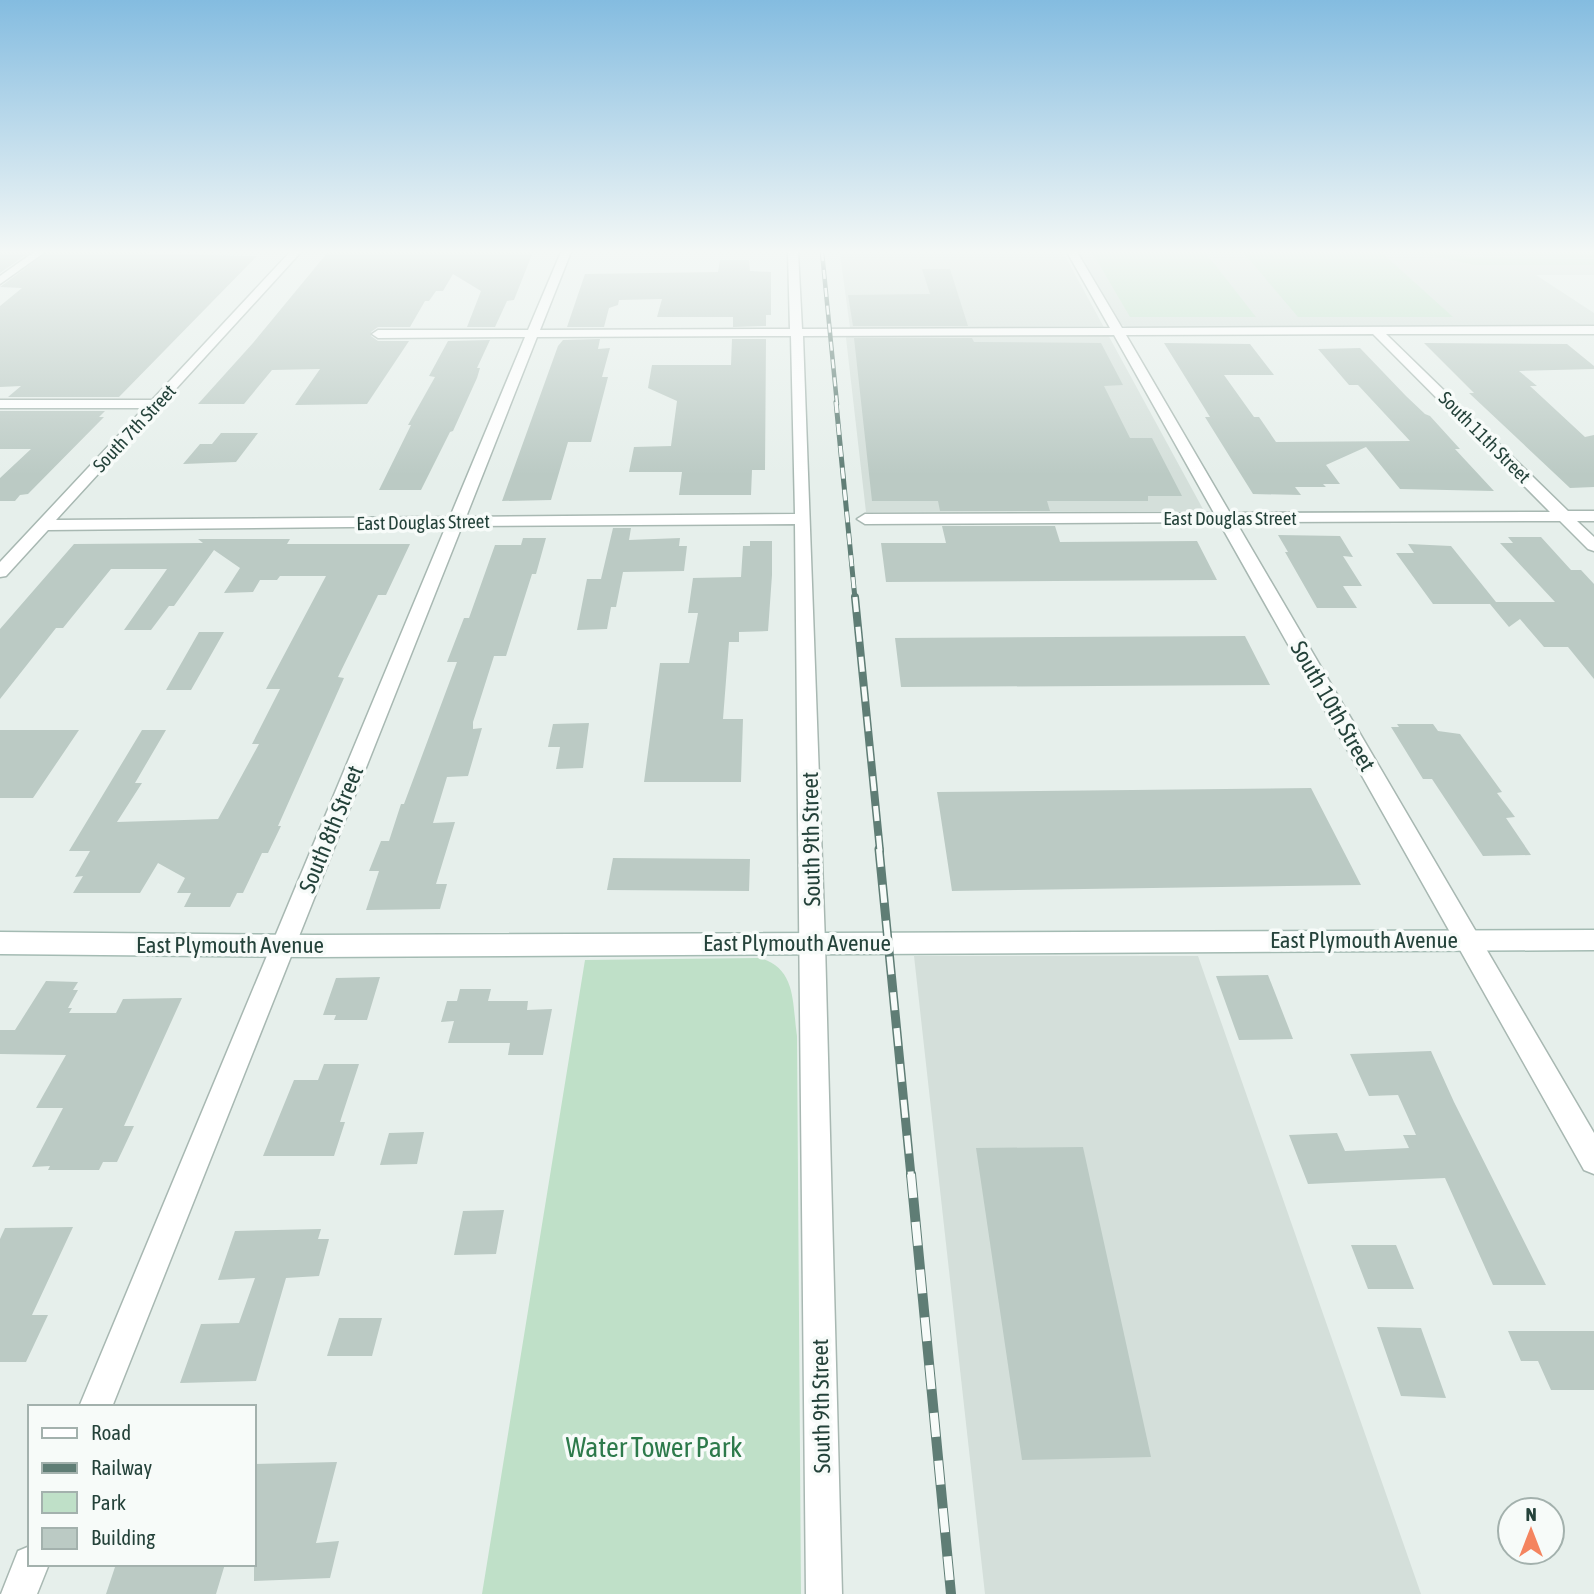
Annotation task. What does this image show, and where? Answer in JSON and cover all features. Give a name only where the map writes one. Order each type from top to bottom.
[{"type":"street","name":"South 7th Street","points":[[0,572],[227,326]]},
{"type":"street","name":"South 8th Street","points":[[97,1405],[537,326]]},
{"type":"street","name":"South 9th Street","points":[[796,326],[813,943],[824,1594]]},
{"type":"street","name":"South 10th Street","points":[[1115,326],[1594,1160]]},
{"type":"street","name":"South 11th Street","points":[[1375,330],[1594,546]]},
{"type":"street","points":[[378,334],[1594,330]]},
{"type":"street","points":[[0,404],[156,404]]},
{"type":"street","name":"East Douglas Street","points":[[865,519],[1594,516]]},
{"type":"street","name":"East Douglas Street","points":[[44,525],[803,519]]},
{"type":"street","name":"East Plymouth Avenue","points":[[0,943],[283,946],[1594,940]]},
{"type":"street","points":[[19,1594],[30,1566]]},
{"type":"shaded area","points":[[1103,326],[1204,511],[866,512],[846,338],[850,328]]},
{"type":"shaded area","points":[[1125,326],[1594,326],[1594,327]]},
{"type":"shaded area","points":[[914,956],[1198,956],[1421,1594],[985,1594]]},
{"type":"green space","name":"Water Tower Park","points":[[759,958],[771,963],[786,978],[793,999],[797,1036],[801,1594],[482,1594],[585,960]]},
{"type":"building","points":[[0,326],[188,326],[119,397],[8,397],[21,386],[0,387]]},
{"type":"building","points":[[267,326],[410,326],[378,327],[371,332],[371,336],[378,341],[409,341],[367,404],[295,405],[320,369],[272,370],[244,404],[198,404]]},
{"type":"building","points":[[854,338],[972,338],[974,342],[1101,343],[1123,385],[1104,386],[1130,438],[1152,438],[1182,496],[1148,496],[1148,501],[1047,501],[1050,511],[940,511],[938,501],[872,501]]},
{"type":"building","points":[[600,339],[598,349],[610,348],[602,377],[608,377],[591,442],[568,442],[551,500],[502,501],[558,346],[563,340]]},
{"type":"building","points":[[732,339],[766,339],[765,470],[752,470],[751,495],[679,495],[682,472],[629,472],[634,447],[671,446],[677,401],[648,388],[652,365],[731,365]]},
{"type":"building","points":[[490,340],[477,368],[480,368],[477,378],[453,431],[450,432],[421,490],[379,490],[411,425],[408,425],[435,377],[429,376],[448,341]]},
{"type":"building","points":[[1164,343],[1250,344],[1274,375],[1224,375],[1276,442],[1410,441],[1358,385],[1349,385],[1318,349],[1360,348],[1406,396],[1430,416],[1460,449],[1455,449],[1494,491],[1400,489],[1366,447],[1326,465],[1340,484],[1295,487],[1301,495],[1253,494],[1205,417],[1210,417]]},
{"type":"building","points":[[1424,343],[1567,344],[1594,366],[1594,369],[1519,371],[1537,386],[1530,386],[1585,437],[1594,435],[1594,487],[1570,488],[1469,393],[1474,393]]},
{"type":"building","points":[[0,411],[105,411],[99,417],[104,417],[28,494],[20,495],[15,501],[0,501],[0,478],[31,449],[0,449]]},
{"type":"building","points":[[221,433],[258,433],[236,462],[183,464],[200,444],[212,444]]},
{"type":"building","points":[[942,526],[1055,526],[1060,542],[1197,541],[1217,580],[886,582],[881,543],[946,543]]},
{"type":"building","points":[[613,528],[631,528],[629,540],[680,538],[679,546],[687,546],[684,571],[623,572],[616,607],[611,607],[607,629],[577,630],[587,579],[601,579]]},
{"type":"building","points":[[1278,535],[1340,536],[1353,557],[1343,556],[1362,586],[1343,586],[1357,608],[1317,608]]},
{"type":"building","points":[[1508,537],[1541,537],[1571,570],[1581,570],[1594,584],[1594,679],[1568,647],[1544,647],[1520,619],[1509,627],[1490,604],[1433,604],[1396,553],[1414,553],[1408,544],[1451,546],[1496,602],[1555,602],[1500,543],[1513,543]]},
{"type":"building","points":[[523,538],[546,538],[536,574],[532,574],[506,656],[494,656],[473,722],[473,729],[482,728],[468,776],[447,777],[433,823],[455,822],[436,884],[447,884],[440,909],[366,910],[379,871],[369,871],[381,841],[389,841],[401,804],[404,804],[457,662],[447,662],[464,618],[469,618],[495,545],[521,545]]},
{"type":"building","points":[[198,539],[290,539],[287,544],[410,544],[386,595],[378,595],[338,677],[344,678],[268,853],[262,853],[243,893],[237,893],[230,907],[184,907],[191,893],[177,893],[185,878],[158,863],[140,893],[73,893],[83,876],[75,877],[90,851],[69,851],[142,730],[166,730],[135,783],[142,783],[117,822],[218,819],[259,744],[252,744],[280,689],[266,689],[326,576],[280,576],[277,580],[260,580],[253,592],[224,593],[240,568],[214,550],[174,606],[169,606],[151,630],[124,630],[167,569],[111,569],[63,628],[56,628],[0,699],[0,629],[74,544],[203,543]]},
{"type":"building","points":[[750,541],[772,541],[772,575],[768,631],[739,632],[739,642],[729,642],[723,719],[743,719],[741,782],[644,782],[660,663],[689,663],[698,613],[688,613],[693,578],[741,577],[743,546],[750,546]]},
{"type":"building","points":[[199,632],[224,632],[191,690],[166,690]]},
{"type":"building","points":[[1245,636],[1270,685],[901,687],[895,638]]},
{"type":"building","points":[[589,723],[583,768],[556,769],[560,747],[548,747],[553,724]]},
{"type":"building","points":[[1397,724],[1433,724],[1438,731],[1460,734],[1502,792],[1497,793],[1515,817],[1506,818],[1531,855],[1483,856],[1432,779],[1423,779],[1391,727],[1399,727]]},
{"type":"building","points":[[0,730],[79,730],[33,798],[0,798]]},
{"type":"building","points":[[1311,788],[1361,885],[952,891],[937,792]]},
{"type":"building","points":[[613,858],[750,859],[749,891],[607,890]]},
{"type":"building","points":[[1268,975],[1293,1039],[1239,1040],[1216,976]]},
{"type":"building","points":[[380,977],[367,1020],[334,1020],[336,1015],[323,1015],[336,978]]},
{"type":"building","points":[[46,981],[78,982],[73,990],[78,990],[68,1008],[72,1008],[69,1013],[116,1013],[123,999],[182,998],[124,1126],[134,1126],[117,1162],[103,1162],[99,1170],[48,1170],[50,1166],[32,1167],[63,1108],[36,1108],[66,1055],[0,1054],[0,1030],[15,1030]]},
{"type":"building","points":[[460,989],[491,989],[488,1001],[528,1001],[527,1010],[552,1009],[543,1055],[508,1055],[510,1043],[448,1043],[454,1021],[441,1022],[447,1001],[457,1001]]},
{"type":"building","points":[[1431,1051],[1546,1285],[1493,1285],[1445,1178],[1308,1184],[1289,1135],[1337,1133],[1345,1151],[1409,1148],[1403,1135],[1416,1135],[1398,1095],[1369,1096],[1350,1054]]},
{"type":"building","points":[[324,1064],[359,1064],[340,1122],[345,1122],[334,1156],[263,1156],[294,1080],[318,1080]]},
{"type":"building","points":[[424,1132],[417,1164],[380,1165],[389,1133]]},
{"type":"building","points":[[1083,1147],[1151,1457],[1022,1460],[976,1148]]},
{"type":"building","points":[[504,1210],[496,1254],[454,1255],[463,1211]]},
{"type":"building","points":[[73,1227],[32,1315],[48,1315],[26,1362],[0,1362],[0,1239],[5,1228]]},
{"type":"building","points":[[321,1229],[318,1239],[329,1239],[319,1276],[286,1278],[256,1381],[180,1383],[201,1324],[239,1323],[255,1278],[218,1280],[235,1231]]},
{"type":"building","points":[[1351,1245],[1396,1245],[1414,1289],[1368,1289]]},
{"type":"building","points":[[339,1318],[382,1318],[372,1356],[327,1356]]},
{"type":"building","points":[[1377,1327],[1421,1328],[1446,1398],[1401,1396]]},
{"type":"building","points":[[1508,1331],[1594,1331],[1594,1390],[1551,1390],[1538,1361],[1521,1361]]},
{"type":"building","points":[[337,1462],[316,1543],[339,1541],[330,1578],[254,1581],[256,1464]]},
{"type":"building","points":[[115,1566],[224,1566],[216,1594],[106,1594]]},
{"type":"railway","points":[[829,326],[837,404]]},
{"type":"railway","points":[[836,402],[855,599]]},
{"type":"railway","points":[[855,597],[880,851]]},
{"type":"railway","points":[[879,849],[911,1176]]},
{"type":"railway","points":[[911,1174],[951,1594]]}]
